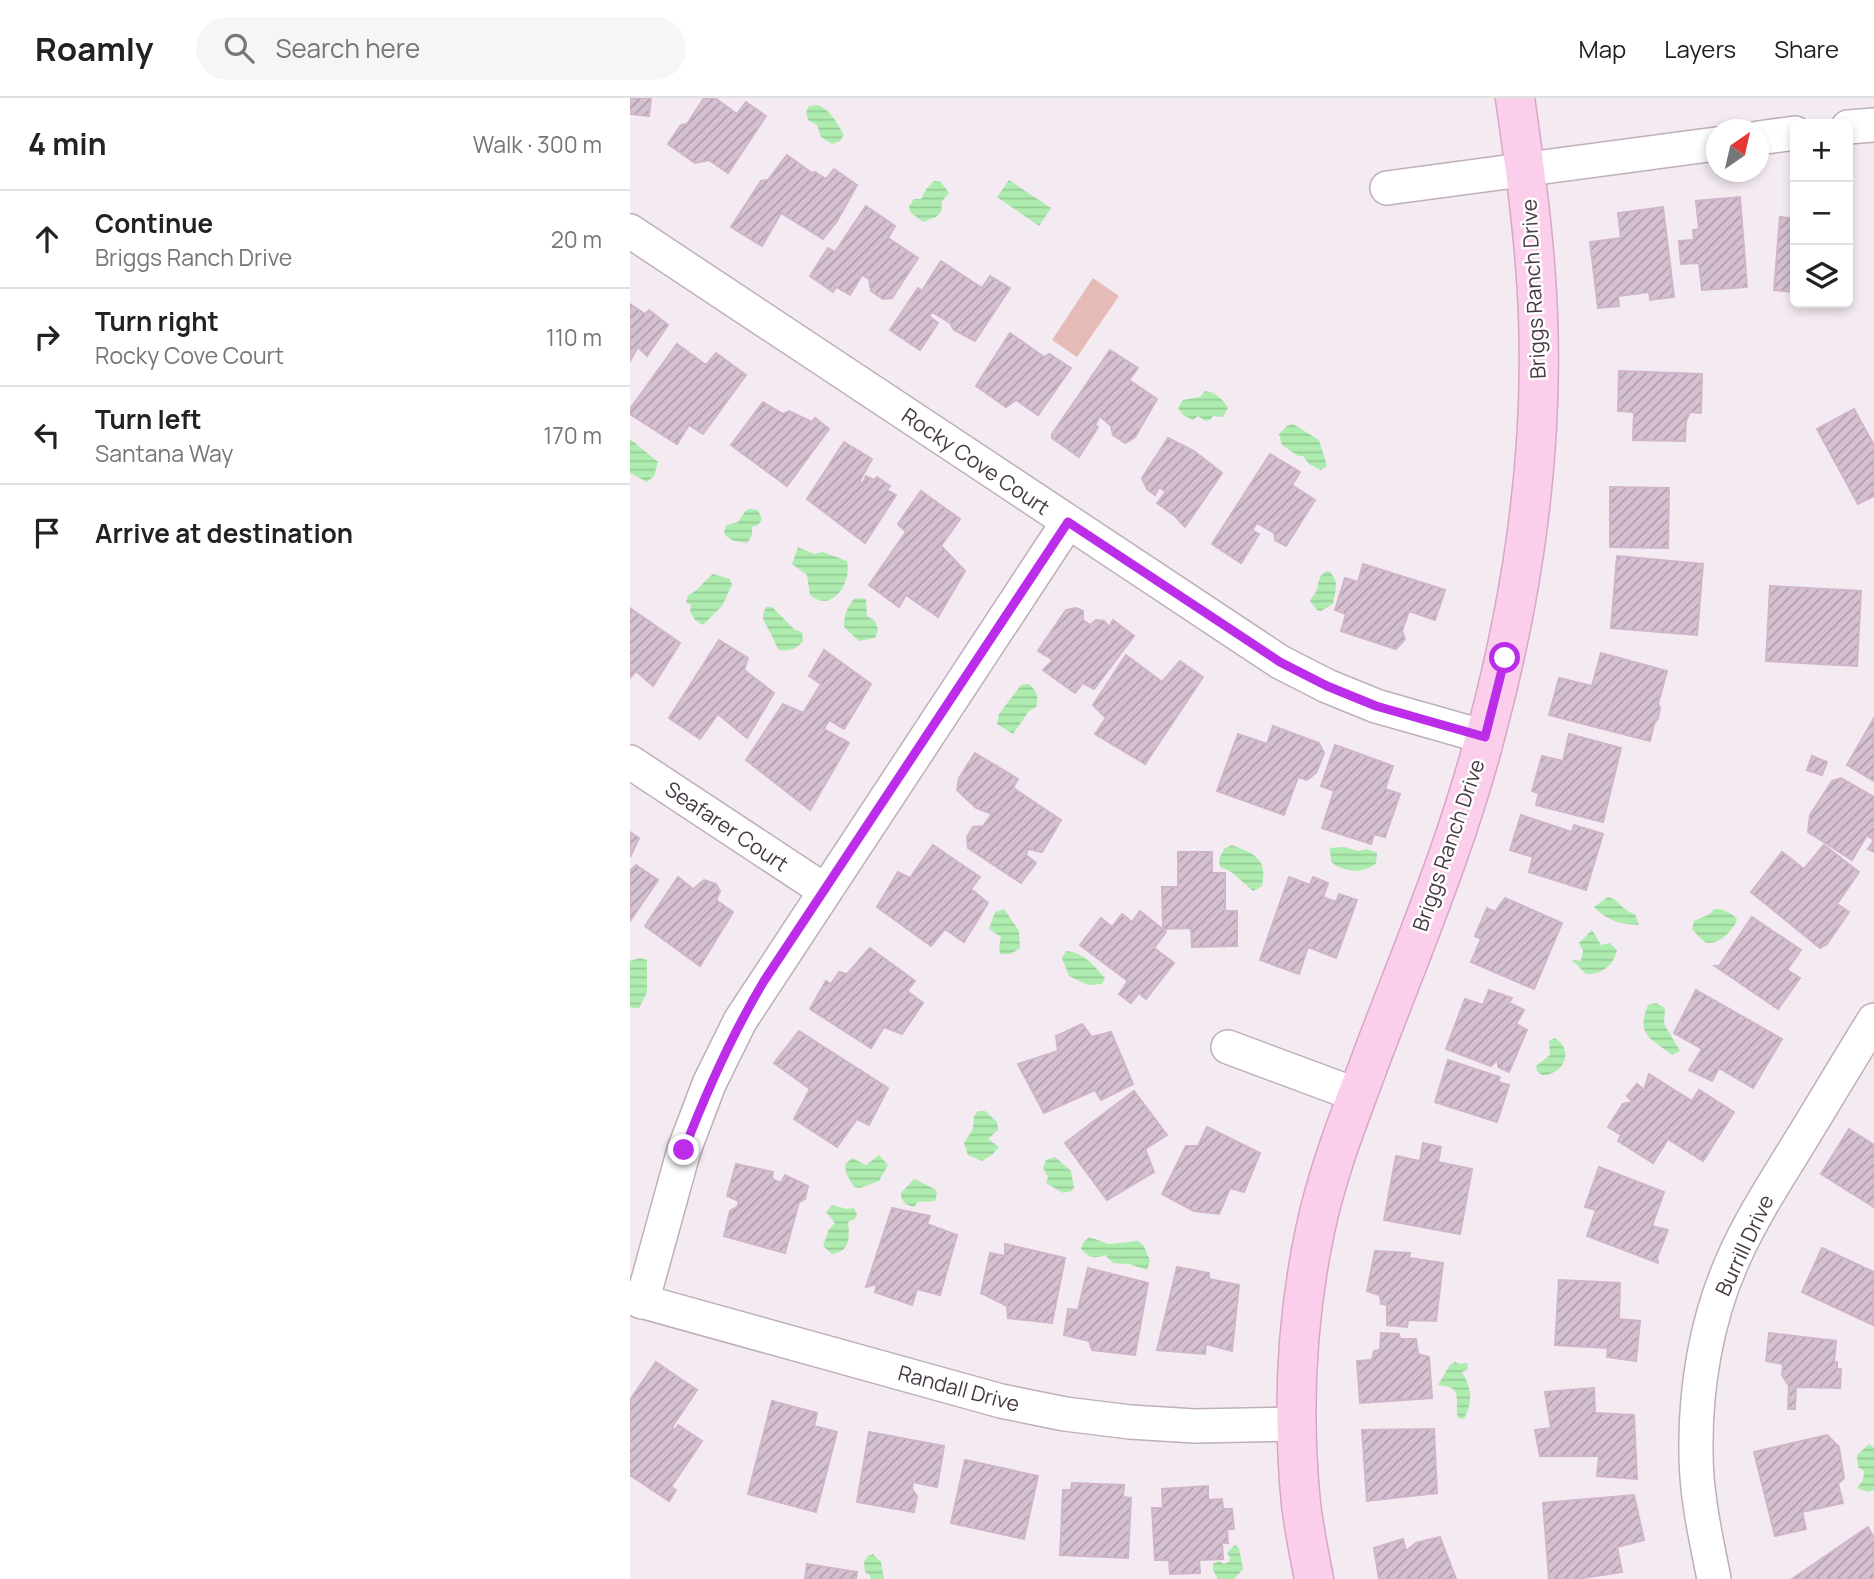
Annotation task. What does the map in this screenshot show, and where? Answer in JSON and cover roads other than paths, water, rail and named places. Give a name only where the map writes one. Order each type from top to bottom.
[{"type":"street","name":"Briggs Ranch Drive","points":[[1314,1579],[1301,1507],[1296,1423],[1301,1317],[1315,1230],[1330,1174],[1357,1095],[1450,846],[1485,737],[1505,658],[1524,562],[1536,439],[1538,366],[1535,268],[1526,169],[1515,98]]},
{"type":"street","points":[[1853,127],[1874,125]]},
{"type":"street","points":[[1769,137],[1790,135]]},
{"type":"street","points":[[1387,188],[1706,145]]},
{"type":"street","name":"Rocky Cove Court","points":[[630,231],[1280,662],[1327,686],[1376,706],[1485,737]]},
{"type":"street","points":[[636,1300],[684,1150],[709,1084],[740,1021],[1068,522]]},
{"type":"street","name":"Seafarer Court","points":[[630,762],[824,890]]},
{"type":"street","name":"Burrill Drive","points":[[1714,1579],[1700,1503],[1696,1455],[1697,1406],[1715,1309],[1731,1263],[1753,1218],[1874,1020]]},
{"type":"street","points":[[1228,1047],[1357,1095]]},
{"type":"street","name":"Randall Drive","points":[[636,1300],[1001,1401],[1065,1414],[1195,1426],[1296,1423]]}]
